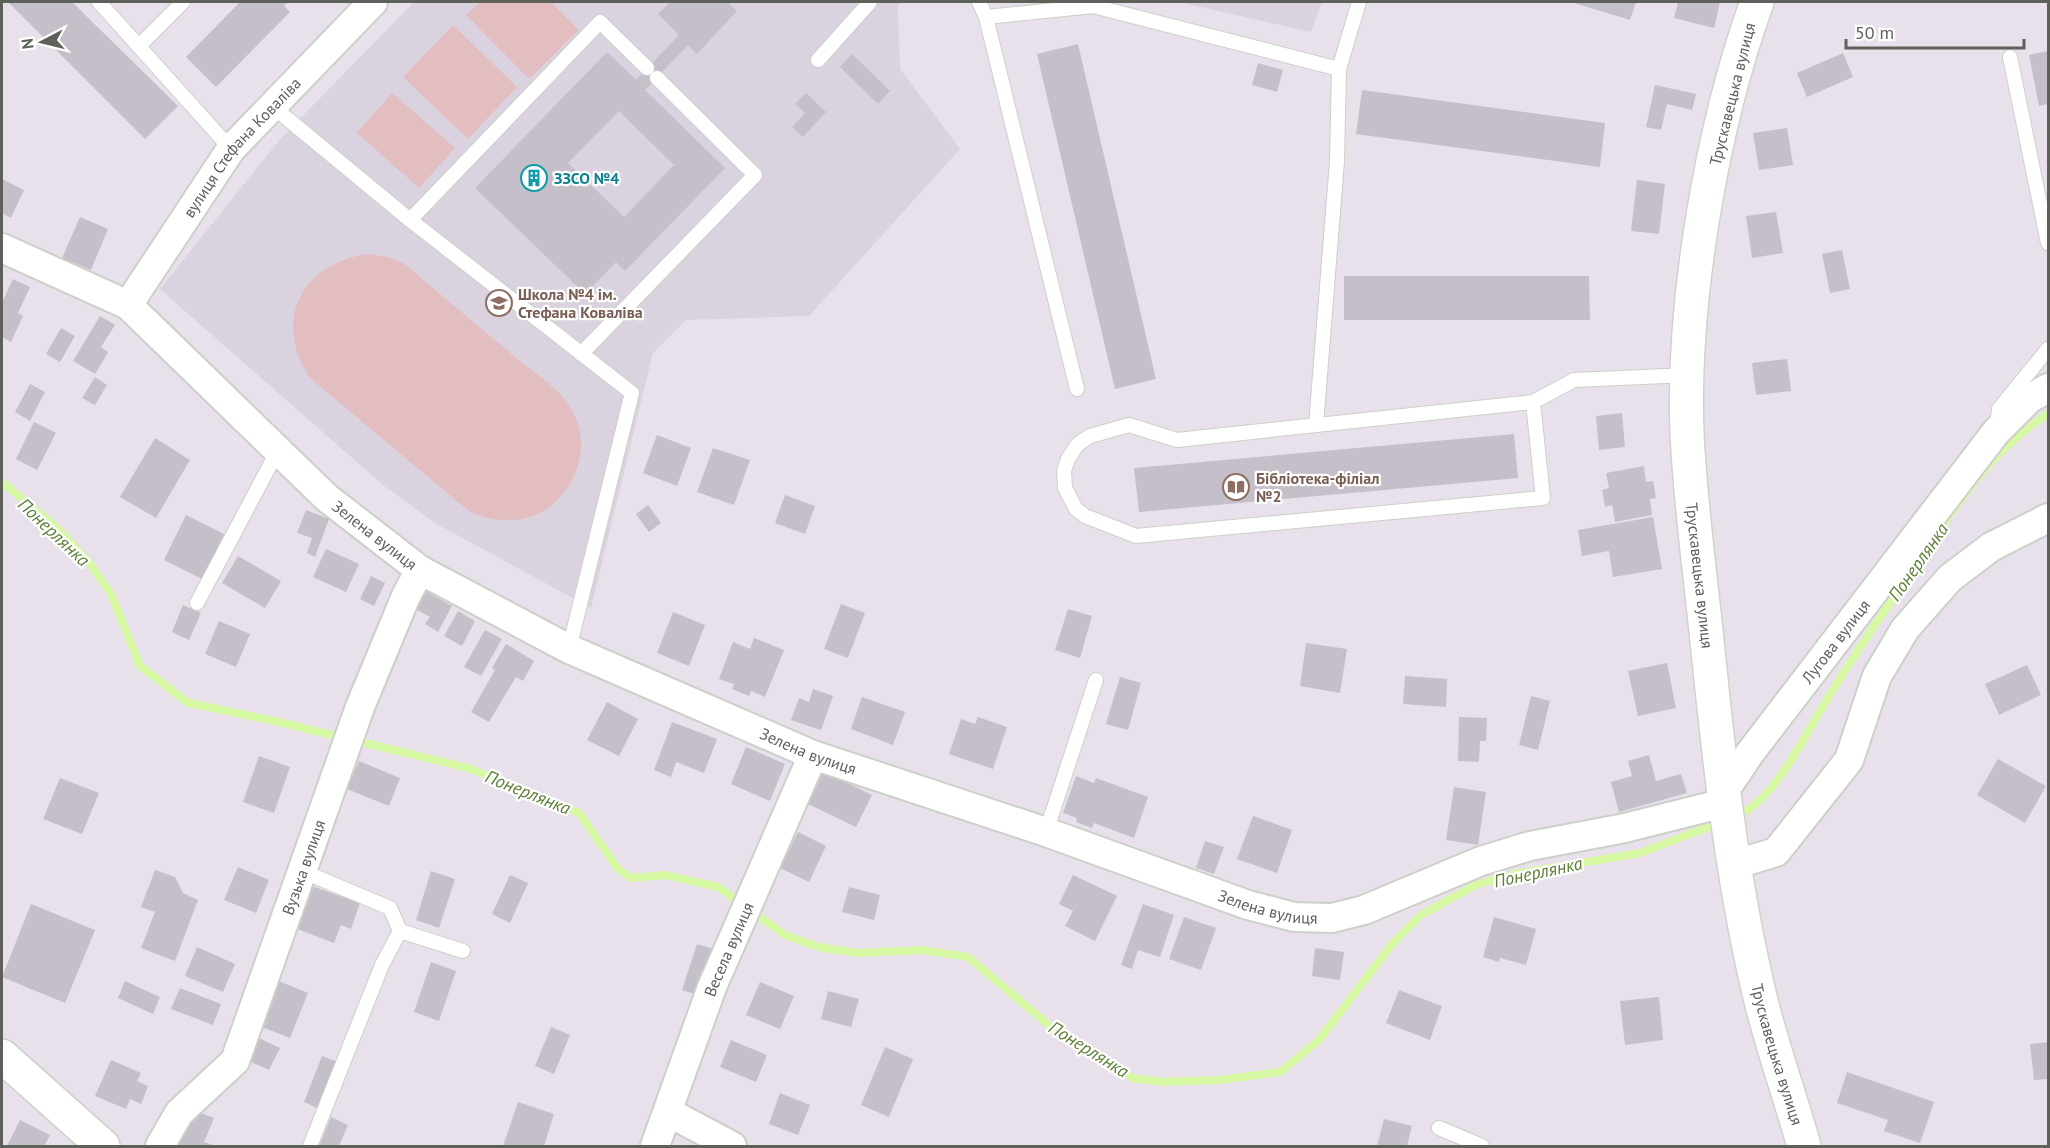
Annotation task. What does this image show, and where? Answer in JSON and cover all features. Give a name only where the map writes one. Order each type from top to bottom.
[{"type":"main road","name":"Трускавецька вулиця","points":[[1757,2],[1727,104],[1714,162],[1691,311],[1687,431],[1693,513],[1727,822],[1757,987],[1804,1146]]},
{"type":"main road","points":[[2,1056],[103,1146]]},
{"type":"street","name":"вулиця Стефана Коваліва","points":[[128,305],[231,149],[373,2]]},
{"type":"street","name":"Зелена вулиця","points":[[2,248],[128,305],[327,498],[420,570],[569,649],[813,755],[1046,832],[1248,905],[1294,917],[1332,918],[1364,910],[1491,858],[1530,846],[1625,828],[1727,822]]},
{"type":"street","name":"Лугова вулиця","points":[[1727,822],[1750,753],[1996,432],[2029,399],[2049,388]]},
{"type":"street","points":[[1727,822],[1776,852],[1849,760],[1877,676],[1905,629],[1950,578],[1991,547],[2049,518]]},
{"type":"street","name":"Вузька вулиця","points":[[160,1146],[179,1113],[235,1061],[360,707],[406,596],[420,570]]},
{"type":"street","name":"Весела вулиця","points":[[655,1146],[712,987],[813,755]]},
{"type":"street","points":[[668,1112],[732,1146]]},
{"type":"lane","points":[[99,2],[231,149]]},
{"type":"lane","points":[[140,45],[183,2]]},
{"type":"lane","points":[[818,60],[870,2]]},
{"type":"lane","points":[[979,2],[986,17],[1077,389]]},
{"type":"lane","points":[[1316,425],[1337,161],[1339,69],[1359,2]]},
{"type":"lane","points":[[986,17],[1093,6],[1339,69]]},
{"type":"lane","points":[[410,220],[600,22],[755,175],[581,354]]},
{"type":"lane","points":[[2010,57],[2049,243]]},
{"type":"lane","points":[[272,106],[410,220],[632,393],[569,649]]},
{"type":"lane","points":[[1996,432],[1999,409],[2049,349]]},
{"type":"lane","points":[[1533,402],[1543,498],[1136,536],[1085,516],[1076,509],[1065,488],[1064,471],[1077,445],[1090,436],[1129,425],[1177,440],[1533,402],[1574,380],[1688,375]]},
{"type":"lane","points":[[197,603],[277,452]]},
{"type":"lane","points":[[1046,832],[1096,680]]},
{"type":"lane","points":[[302,871],[390,908],[400,931],[463,951]]},
{"type":"lane","points":[[310,1146],[382,965],[400,931]]},
{"type":"lane","points":[[1439,1128],[1482,1146]]},
{"type":"shaded area","name":"Школа №4 ім. Стефана Коваліва","points":[[414,2],[901,2],[898,8],[900,69],[960,149],[809,316],[686,320],[653,353],[591,608],[435,523],[384,486],[160,289],[280,139]]},
{"type":"shaded area","points":[[480,2],[551,2],[579,30],[529,79],[466,15]]},
{"type":"shaded area","points":[[1179,2],[1322,2],[1311,32]]},
{"type":"shaded area","points":[[453,25],[517,87],[468,139],[403,77]]},
{"type":"shaded area","points":[[392,93],[455,148],[419,188],[357,133]]},
{"type":"shaded area","points":[[367,254],[388,257],[405,264],[550,384],[565,400],[579,427],[580,455],[571,482],[552,505],[533,516],[512,520],[480,516],[470,512],[310,378],[299,357],[294,336],[294,316],[300,298],[310,283],[325,270],[344,260]]},
{"type":"building","points":[[8,2],[72,2],[178,106],[145,139]]},
{"type":"building","points":[[240,2],[288,2],[284,6],[290,12],[216,87],[186,57]]},
{"type":"building","name":"ЗЗСО №4","points":[[670,2],[727,2],[737,11],[697,54],[688,45],[645,90],[725,168],[625,271],[616,262],[585,294],[475,188],[607,52],[636,80],[679,35],[658,14]],"holes":[[[619,111],[674,165],[624,217],[568,163]]]},
{"type":"building","points":[[1571,2],[1636,2],[1630,20]]},
{"type":"building","points":[[1678,2],[1720,2],[1714,28],[1674,18]]},
{"type":"building","points":[[1078,44],[1156,379],[1115,389],[1037,54]]},
{"type":"building","points":[[2048,51],[2048,104],[2039,106],[2029,55]]},
{"type":"building","points":[[1843,53],[1853,77],[1807,97],[1797,73]]},
{"type":"building","points":[[852,54],[890,91],[878,104],[840,67]]},
{"type":"building","points":[[1258,63],[1283,70],[1277,92],[1252,85]]},
{"type":"building","points":[[1655,85],[1696,94],[1692,110],[1667,104],[1661,130],[1646,127]]},
{"type":"building","points":[[1362,90],[1605,123],[1600,167],[1356,134]]},
{"type":"building","points":[[806,93],[826,112],[803,137],[792,127],[805,113],[795,104]]},
{"type":"building","points":[[1787,128],[1793,165],[1759,170],[1753,133]]},
{"type":"building","points":[[2,179],[24,190],[11,218],[2,213]]},
{"type":"building","points":[[1637,180],[1665,184],[1659,234],[1631,231]]},
{"type":"building","points":[[1776,212],[1783,253],[1752,258],[1746,216]]},
{"type":"building","points":[[80,217],[108,229],[91,270],[62,258]]},
{"type":"building","points":[[1842,250],[1850,289],[1830,293],[1822,254]]},
{"type":"building","points":[[1344,276],[1589,276],[1590,320],[1344,320]]},
{"type":"building","points":[[13,279],[30,287],[18,313],[23,316],[11,342],[2,337],[2,303]]},
{"type":"building","points":[[100,316],[115,325],[101,347],[108,352],[95,374],[73,361]]},
{"type":"building","points":[[61,328],[75,336],[60,362],[46,354]]},
{"type":"building","points":[[1787,359],[1791,391],[1756,395],[1752,363]]},
{"type":"building","points":[[95,377],[107,385],[95,405],[82,398]]},
{"type":"building","points":[[30,384],[45,392],[30,421],[15,412]]},
{"type":"building","points":[[1622,413],[1625,447],[1599,450],[1596,416]]},
{"type":"building","points":[[34,422],[56,433],[37,470],[16,459]]},
{"type":"building","points":[[1514,434],[1518,478],[1139,512],[1134,468]]},
{"type":"building","points":[[657,435],[691,448],[677,486],[643,473]]},
{"type":"building","points":[[155,438],[190,460],[156,518],[120,497]]},
{"type":"building","points":[[713,448],[750,460],[734,505],[697,492]]},
{"type":"building","points":[[1644,466],[1646,482],[1653,481],[1656,498],[1650,499],[1652,515],[1615,522],[1612,505],[1605,507],[1602,490],[1609,488],[1606,473]]},
{"type":"building","points":[[785,495],[815,506],[805,534],[775,523]]},
{"type":"building","points":[[648,505],[661,523],[649,532],[636,514]]},
{"type":"building","points":[[306,510],[329,519],[315,557],[307,553],[312,538],[297,533]]},
{"type":"building","points":[[186,515],[224,534],[202,579],[164,560]]},
{"type":"building","points":[[1653,517],[1662,569],[1613,577],[1609,551],[1582,556],[1578,530]]},
{"type":"building","points":[[326,549],[359,564],[346,592],[313,577]]},
{"type":"building","points":[[238,556],[281,581],[265,608],[222,583]]},
{"type":"building","points":[[371,576],[385,583],[374,606],[360,599]]},
{"type":"building","points":[[417,586],[452,606],[438,632],[425,624],[430,617],[407,604]]},
{"type":"building","points":[[841,604],[865,613],[848,658],[824,649]]},
{"type":"building","points":[[183,605],[201,613],[189,640],[172,632]]},
{"type":"building","points":[[1068,609],[1092,616],[1080,658],[1055,650]]},
{"type":"building","points":[[458,611],[475,621],[462,646],[444,636]]},
{"type":"building","points":[[673,612],[705,625],[689,666],[657,653]]},
{"type":"building","points":[[219,621],[250,634],[236,667],[205,654]]},
{"type":"building","points":[[485,630],[502,639],[481,676],[464,667]]},
{"type":"building","points":[[754,638],[784,650],[765,697],[751,691],[749,696],[732,689],[734,684],[719,679],[733,642],[750,649]]},
{"type":"building","points":[[1306,643],[1347,649],[1340,693],[1300,686]]},
{"type":"building","points":[[506,644],[534,661],[523,681],[516,677],[489,722],[471,712],[495,670],[492,668]]},
{"type":"building","points":[[1667,663],[1676,708],[1638,716],[1628,671]]},
{"type":"building","points":[[2027,665],[2041,695],[1999,715],[1985,684]]},
{"type":"building","points":[[1405,676],[1447,679],[1446,707],[1403,704]]},
{"type":"building","points":[[1120,677],[1141,683],[1128,730],[1106,724]]},
{"type":"building","points":[[813,689],[833,696],[821,730],[791,720],[799,698],[809,702]]},
{"type":"building","points":[[1531,696],[1550,701],[1538,750],[1519,745]]},
{"type":"building","points":[[862,697],[905,712],[893,745],[851,729]]},
{"type":"building","points":[[607,702],[638,719],[619,756],[587,740]]},
{"type":"building","points":[[978,717],[1007,727],[993,769],[949,754],[961,719],[975,724]]},
{"type":"building","points":[[1459,717],[1487,718],[1486,741],[1480,741],[1479,762],[1458,761]]},
{"type":"building","points":[[672,722],[717,739],[704,773],[676,762],[671,777],[654,770]]},
{"type":"building","points":[[746,747],[785,764],[770,801],[731,784]]},
{"type":"building","points":[[1649,755],[1656,781],[1681,774],[1687,793],[1619,812],[1611,782],[1632,776],[1628,761]]},
{"type":"building","points":[[259,756],[290,767],[274,813],[243,802]]},
{"type":"building","points":[[1998,759],[2046,786],[2025,823],[1977,795]]},
{"type":"building","points":[[359,761],[400,778],[389,806],[347,789]]},
{"type":"building","points":[[823,771],[872,795],[856,827],[808,804]]},
{"type":"building","points":[[1076,776],[1094,783],[1096,778],[1148,797],[1134,838],[1094,823],[1092,828],[1076,822],[1077,818],[1063,813]]},
{"type":"building","points":[[60,778],[99,793],[82,834],[43,819]]},
{"type":"building","points":[[1454,787],[1486,792],[1478,845],[1446,840]]},
{"type":"building","points":[[1253,816],[1292,830],[1277,873],[1237,859]]},
{"type":"building","points":[[798,832],[826,846],[809,882],[780,868]]},
{"type":"building","points":[[1205,841],[1224,847],[1214,874],[1196,868]]},
{"type":"building","points":[[238,867],[269,880],[256,913],[224,900]]},
{"type":"building","points":[[155,870],[175,877],[183,893],[198,900],[175,961],[141,948],[155,912],[141,907]]},
{"type":"building","points":[[431,871],[455,879],[439,928],[416,920]]},
{"type":"building","points":[[510,875],[528,883],[510,923],[492,914]]},
{"type":"building","points":[[1073,875],[1117,896],[1095,941],[1065,926],[1073,911],[1059,904]]},
{"type":"building","points":[[312,886],[360,903],[351,929],[341,925],[334,943],[297,929]]},
{"type":"building","points":[[849,887],[880,895],[874,920],[842,912]]},
{"type":"building","points":[[31,904],[95,930],[65,1003],[2,977]]},
{"type":"building","points":[[1143,904],[1174,915],[1160,957],[1138,950],[1132,969],[1121,965]]},
{"type":"building","points":[[1184,917],[1216,928],[1201,970],[1169,959]]},
{"type":"building","points":[[1494,917],[1536,929],[1526,965],[1500,958],[1499,962],[1483,957]]},
{"type":"building","points":[[697,944],[716,950],[700,996],[682,990]]},
{"type":"building","points":[[197,947],[235,964],[223,992],[185,976]]},
{"type":"building","points":[[1315,948],[1344,952],[1340,980],[1312,976]]},
{"type":"building","points":[[431,962],[456,971],[439,1021],[414,1012]]},
{"type":"building","points":[[276,980],[308,993],[290,1038],[257,1025]]},
{"type":"building","points":[[125,981],[160,997],[153,1014],[118,998]]},
{"type":"building","points":[[760,982],[794,996],[780,1029],[746,1015]]},
{"type":"building","points":[[180,988],[221,1004],[213,1025],[171,1009]]},
{"type":"building","points":[[1399,990],[1442,1006],[1430,1040],[1386,1023]]},
{"type":"building","points":[[828,991],[859,999],[851,1027],[821,1019]]},
{"type":"building","points":[[1659,997],[1663,1040],[1625,1045],[1620,1001]]},
{"type":"building","points":[[551,1027],[570,1035],[554,1074],[535,1066]]},
{"type":"building","points":[[249,1033],[280,1048],[269,1070],[238,1056]]},
{"type":"building","points":[[731,1040],[767,1055],[756,1082],[720,1067]]},
{"type":"building","points":[[2048,1042],[2048,1079],[2034,1080],[2030,1044]]},
{"type":"building","points":[[885,1047],[913,1059],[889,1117],[861,1105]]},
{"type":"building","points":[[322,1056],[338,1062],[319,1109],[304,1102]]},
{"type":"building","points":[[111,1060],[141,1073],[137,1081],[148,1086],[141,1104],[130,1099],[126,1109],[95,1096]]},
{"type":"building","points":[[1847,1072],[1934,1102],[1920,1143],[1884,1131],[1888,1120],[1837,1103]]},
{"type":"building","points":[[780,1093],[810,1105],[798,1135],[769,1124]]},
{"type":"building","points":[[518,1102],[554,1114],[544,1146],[503,1146]]},
{"type":"building","points":[[190,1109],[214,1118],[204,1142],[216,1146],[175,1146]]},
{"type":"building","points":[[331,1117],[348,1125],[339,1146],[319,1146]]},
{"type":"building","points":[[1384,1119],[1412,1126],[1407,1146],[1377,1146]]},
{"type":"building","points":[[20,1120],[50,1135],[44,1146],[7,1146]]},
{"type":"waterway","name":"Понерлянка","points":[[1736,816],[1750,808],[1777,781],[1859,648],[1973,484],[2008,445],[2048,414]]},
{"type":"waterway","name":"Понерлянка","points":[[2,482],[56,527],[88,561],[111,594],[140,666],[188,703],[270,720],[468,768],[579,813],[618,869],[631,878],[665,875],[718,887],[785,935],[818,947],[857,953],[922,950],[968,957],[1064,1038],[1133,1078],[1163,1082],[1220,1080],[1280,1072],[1319,1040],[1392,944],[1421,915],[1476,885],[1514,874],[1640,853],[1719,823]]},
{"type":"place","name":"ЗЗСО №4","points":[[534,178]]},
{"type":"place","name":"Школа №4 ім. Стефана Коваліва","points":[[499,303]]},
{"type":"place","name":"Бібліотека-філіал №2","points":[[1236,487]]}]
